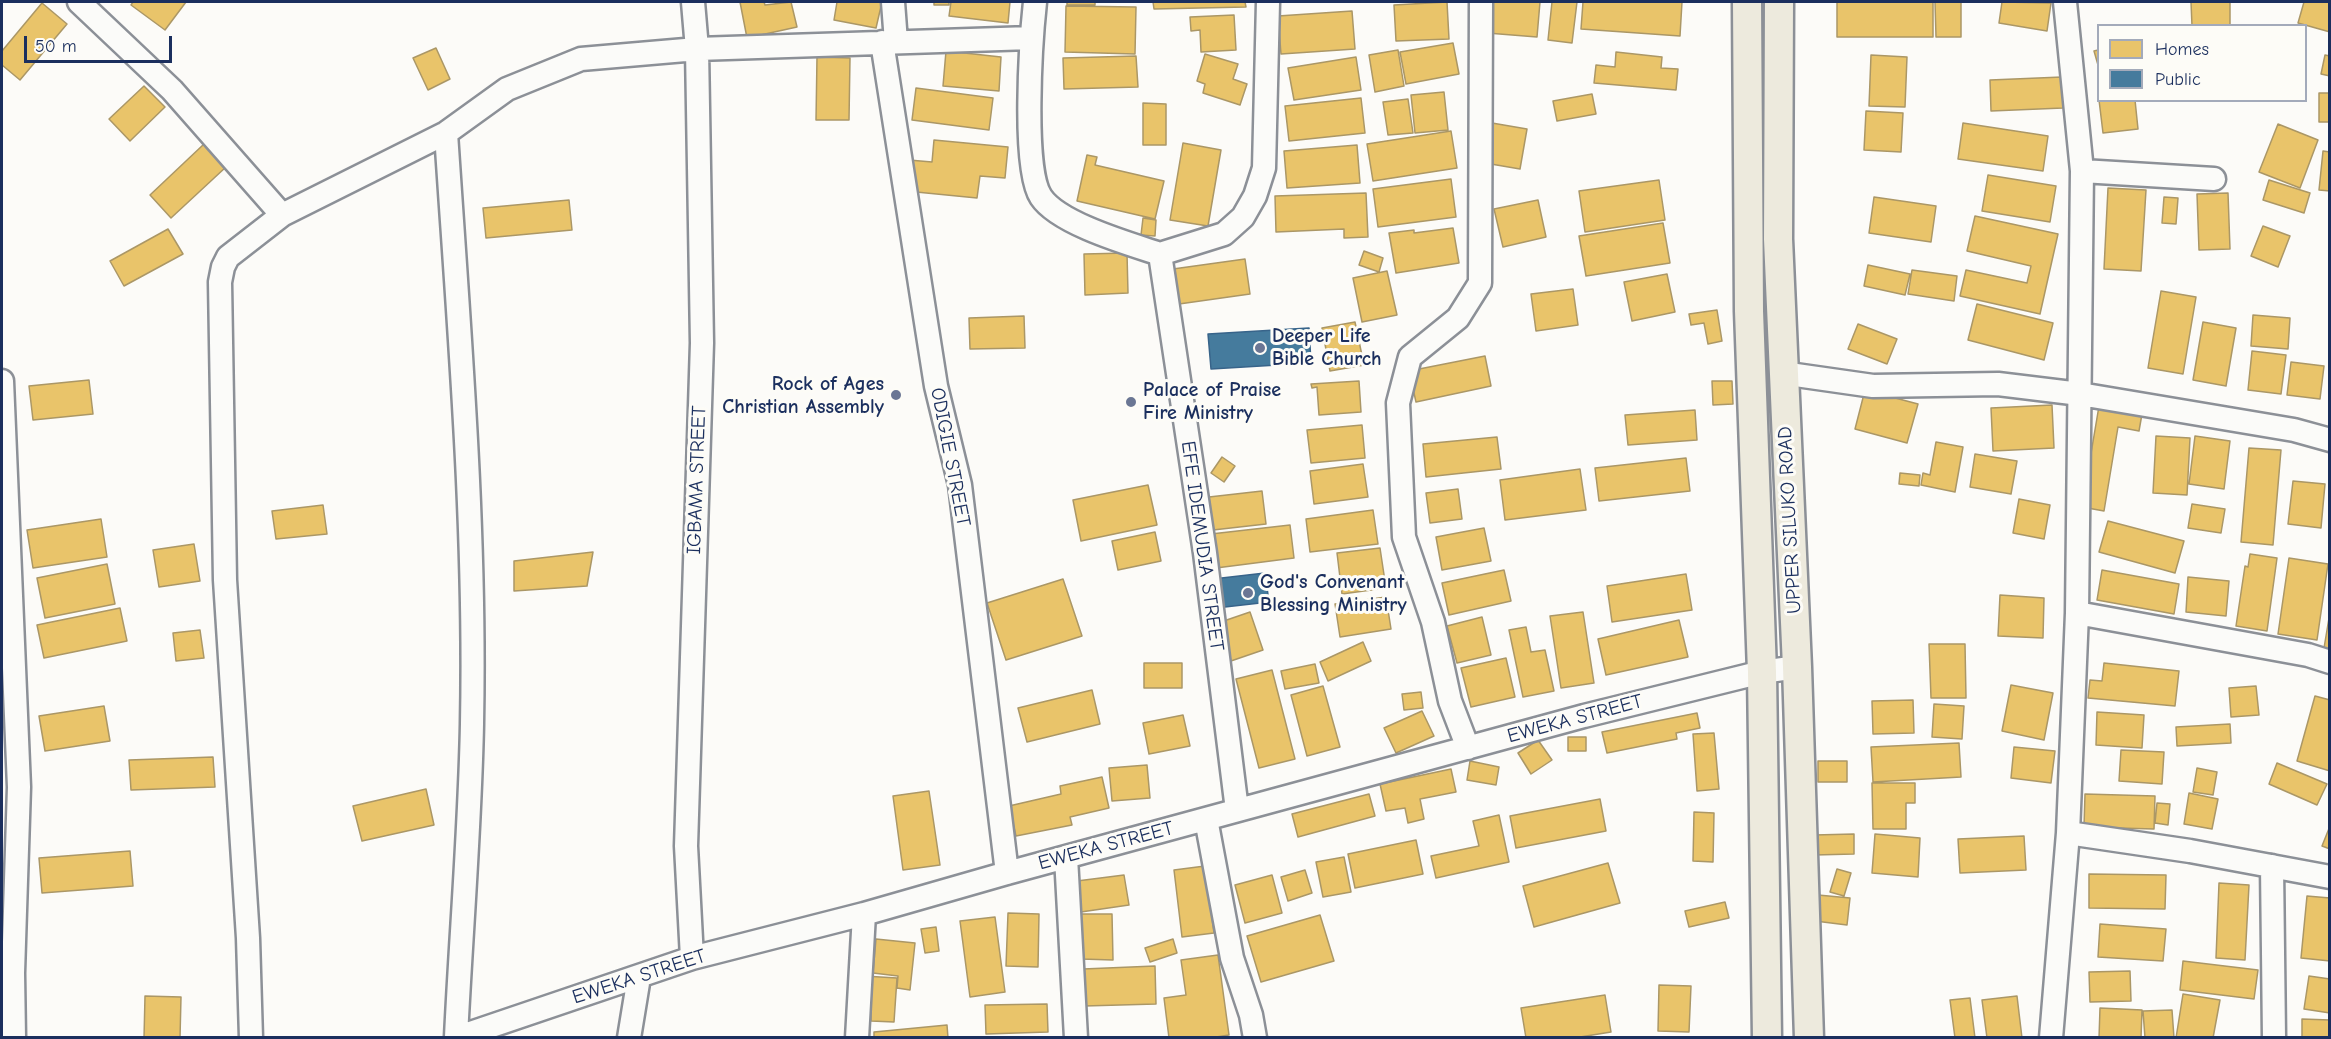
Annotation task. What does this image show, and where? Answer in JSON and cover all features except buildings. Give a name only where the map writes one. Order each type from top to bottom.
[{"type":"main road","name":"UPPER SILUKO ROAD","points":[[1747,2],[1749,311],[1762,672],[1767,1038]]},
{"type":"main road","name":"UPPER SILUKO ROAD","points":[[1779,2],[1778,239],[1782,373],[1797,668],[1809,1038]]},
{"type":"street","points":[[79,2],[172,90],[282,215]]},
{"type":"street","name":"IGBAMA STREET","points":[[692,958],[686,846],[702,343],[697,49],[693,2]]},
{"type":"street","name":"ODIGIE STREET","points":[[892,2],[889,42],[936,386],[960,484],[1006,873]]},
{"type":"street","points":[[1035,2],[1031,38],[1033,178],[1042,199],[1070,221],[1160,254],[1224,234],[1243,217],[1255,196],[1264,168],[1268,2]]},
{"type":"street","points":[[1468,748],[1450,701],[1433,622],[1404,537],[1398,403],[1410,357],[1458,318],[1480,283],[1480,2]]},
{"type":"street","points":[[2051,1038],[2068,833],[2077,614],[2080,394],[2082,171],[2065,2]]},
{"type":"street","points":[[251,1038],[248,938],[225,580],[220,282],[228,257],[282,215],[446,134],[507,89],[581,59],[697,49],[1031,38]]},
{"type":"street","points":[[446,134],[462,368],[471,574],[472,724],[456,1037]]},
{"type":"street","points":[[2082,171],[2214,178]]},
{"type":"street","name":"EFE IDEMUDIA STREET","points":[[1160,254],[1205,553],[1237,810]]},
{"type":"street","points":[[1782,373],[1873,386],[1998,384],[2080,394],[2294,430],[2330,440]]},
{"type":"street","points":[[2,381],[19,787],[13,973],[14,1038]]},
{"type":"street","points":[[2077,614],[2308,655],[2330,662]]},
{"type":"street","points":[[1762,672],[1797,668]]},
{"type":"street","name":"EWEKA STREET","points":[[456,1037],[692,958],[864,914],[1006,873],[1584,716],[1762,672]]},
{"type":"street","points":[[1206,819],[1232,958],[1251,1016],[1255,1038]]},
{"type":"street","points":[[2068,833],[2190,850],[2330,877]]},
{"type":"street","points":[[1066,857],[1076,1038]]},
{"type":"street","points":[[2272,866],[2274,1038]]},
{"type":"street","points":[[857,1038],[864,914]]},
{"type":"street","points":[[629,1038],[639,977]]},
{"type":"place","name":"Deeper Life Bible Church","points":[[1260,348]]},
{"type":"place","name":"Rock of Ages Christian Assembly","points":[[896,395]]},
{"type":"place","name":"Palace of Praise Fire Ministry","points":[[1131,402]]},
{"type":"place","name":"God's Convenant Blessing Ministry","points":[[1248,593]]}]
